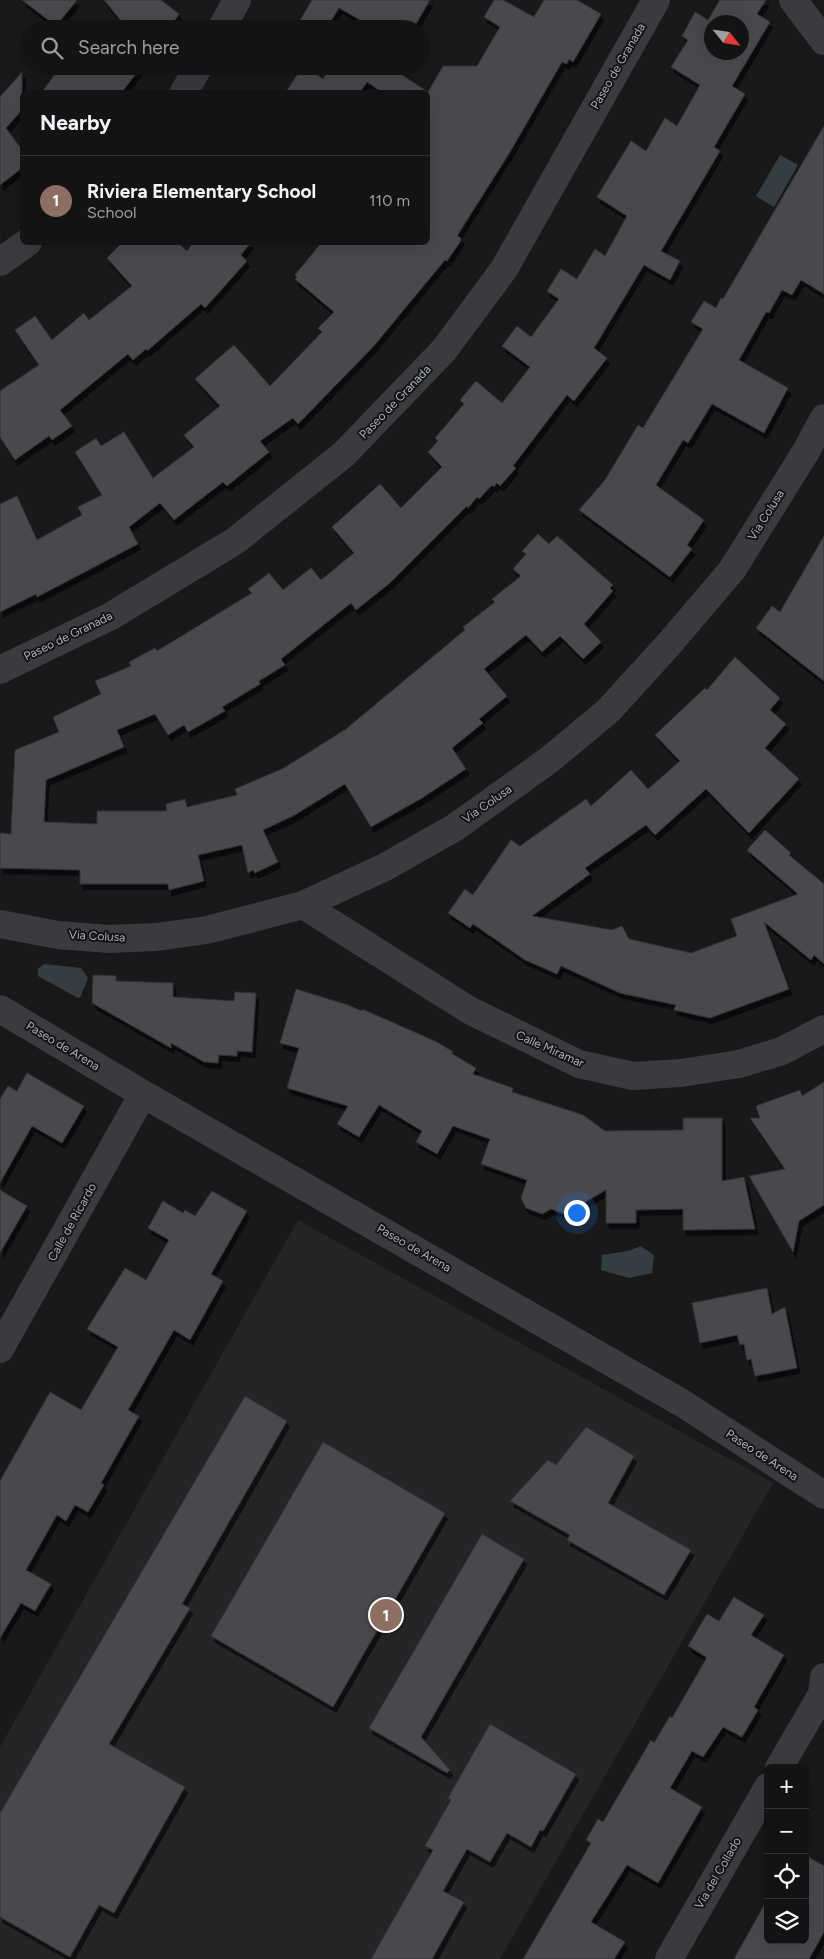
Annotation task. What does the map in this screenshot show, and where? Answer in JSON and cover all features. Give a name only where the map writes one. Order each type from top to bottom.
[{"type":"street","points":[[226,20],[238,0]]},
{"type":"street","name":"Paseo de Granada","points":[[0,670],[111,616],[235,541],[344,454],[444,350],[504,268],[656,0]]},
{"type":"street","points":[[793,0],[824,41]]},
{"type":"street","points":[[185,90],[194,75]]},
{"type":"street","points":[[0,262],[24,245]]},
{"type":"street","name":"Via Colusa","points":[[0,924],[58,934],[100,938],[156,937],[207,930],[303,905],[385,867],[454,828],[549,760],[608,711],[732,570],[805,453],[824,418]]},
{"type":"street","name":"Calle Miramar","points":[[303,905],[468,1010],[579,1064],[633,1076],[701,1070],[739,1064],[782,1051],[824,1029]]},
{"type":"street","name":"Paseo de Arena","points":[[0,1009],[143,1094],[674,1398],[824,1495]]},
{"type":"street","name":"Calle de Ricardo","points":[[0,1349],[143,1094]]},
{"type":"street","points":[[781,1764],[822,1694],[824,1677]]},
{"type":"street","name":"Via del Collado","points":[[668,1959],[764,1794]]},
{"type":"shaded area","points":[[780,155],[798,165],[774,207],[756,196]]},
{"type":"shaded area","points":[[44,964],[81,968],[88,978],[80,998],[38,976],[38,969]]},
{"type":"shaded area","points":[[298,1220],[773,1483],[500,1959],[0,1959],[0,1747]]},
{"type":"shaded area","points":[[641,1246],[654,1255],[652,1273],[629,1278],[601,1270],[602,1255],[628,1251]]},
{"type":"building","points":[[22,0],[77,0],[61,20],[48,20]]},
{"type":"building","points":[[104,0],[161,0],[179,14],[175,20],[121,20]]},
{"type":"building","points":[[312,0],[430,0],[418,20],[360,20],[339,8],[332,20],[300,20]]},
{"type":"building","points":[[494,0],[503,0],[534,17],[544,0],[577,0],[601,14],[573,62],[569,59],[567,64],[562,62],[510,152],[457,236],[461,238],[460,242],[447,261],[445,260],[373,347],[298,424],[293,418],[260,441],[269,452],[227,486],[223,482],[174,520],[160,503],[129,527],[138,544],[37,597],[36,594],[0,612],[0,504],[17,496],[37,540],[82,515],[78,507],[102,495],[75,452],[96,438],[101,446],[124,432],[153,478],[194,447],[184,435],[220,406],[195,379],[234,345],[270,386],[322,332],[318,328],[334,312],[295,279],[297,277],[295,275],[320,245],[430,245],[429,90],[443,66],[477,66],[500,27],[484,17]]},
{"type":"building","points":[[720,0],[766,0],[757,14],[770,22],[749,57],[749,15],[711,15]]},
{"type":"building","points":[[695,12],[704,18],[704,60],[747,60],[732,86],[745,94],[714,147],[720,151],[661,251],[680,261],[670,280],[644,265],[594,348],[607,358],[574,401],[567,395],[513,466],[516,468],[500,486],[497,483],[494,487],[492,485],[479,499],[477,497],[390,583],[356,610],[351,603],[281,659],[285,665],[259,681],[260,684],[222,707],[225,711],[188,732],[184,725],[168,735],[155,714],[117,730],[124,747],[46,780],[44,822],[97,824],[97,811],[167,811],[166,804],[185,799],[187,807],[237,795],[235,789],[284,768],[346,729],[465,630],[463,627],[495,602],[492,599],[521,576],[513,569],[526,554],[522,551],[538,534],[549,544],[557,536],[613,585],[610,588],[613,591],[584,624],[601,642],[583,659],[560,636],[542,652],[526,635],[484,669],[507,696],[479,719],[483,723],[452,748],[466,769],[422,798],[371,827],[345,784],[293,816],[263,830],[278,862],[255,873],[253,870],[248,873],[242,845],[198,855],[204,881],[169,890],[168,884],[80,884],[80,870],[0,868],[0,833],[11,834],[15,750],[59,732],[53,717],[101,694],[95,681],[131,666],[129,662],[155,648],[157,651],[252,593],[248,589],[269,573],[283,590],[311,568],[321,580],[354,553],[332,527],[380,484],[401,508],[442,467],[428,452],[438,441],[435,438],[464,404],[460,400],[476,381],[502,403],[530,367],[502,346],[517,326],[531,337],[559,299],[547,291],[561,269],[577,279],[595,249],[605,256],[627,216],[597,197],[631,141],[646,151],[665,118],[677,126],[700,85],[671,67],[688,40],[682,36]]},
{"type":"building","points":[[20,74],[22,75],[20,112],[6,128],[20,147],[20,170],[0,185],[0,97]]},
{"type":"building","points":[[54,75],[135,75],[124,90],[43,90]]},
{"type":"building","points":[[297,75],[317,75],[323,79],[325,75],[402,75],[425,90],[379,90],[367,82],[361,90],[287,90]]},
{"type":"building","points":[[824,126],[824,294],[801,280],[792,295],[782,290],[769,313],[766,312],[739,360],[788,388],[764,433],[712,404],[688,443],[683,440],[656,485],[704,520],[687,545],[692,549],[670,577],[579,510],[605,480],[638,425],[643,428],[703,329],[691,322],[704,301],[716,308],[721,298],[723,299]]},
{"type":"building","points":[[120,245],[180,245],[187,251],[192,245],[249,245],[241,255],[247,261],[205,308],[201,304],[147,351],[146,349],[133,360],[128,354],[60,410],[72,426],[52,440],[49,436],[15,460],[0,437],[0,391],[39,365],[15,330],[35,316],[52,340],[84,313],[89,320],[132,286],[107,258]]},
{"type":"building","points":[[824,536],[824,681],[756,628],[772,606],[780,612]]},
{"type":"building","points":[[735,657],[780,698],[770,710],[786,724],[765,748],[799,779],[749,833],[706,789],[655,835],[646,825],[585,868],[590,874],[532,916],[612,930],[622,926],[629,939],[691,953],[737,936],[731,919],[798,894],[747,850],[765,830],[791,853],[789,855],[824,884],[824,964],[814,955],[811,960],[764,922],[789,989],[710,1018],[674,1010],[676,1005],[620,993],[561,966],[557,974],[525,960],[473,924],[470,928],[448,913],[465,889],[473,895],[511,840],[520,846],[586,799],[591,806],[631,770],[648,789],[680,761],[655,735],[705,688],[707,690]]},
{"type":"building","points":[[93,975],[116,976],[116,981],[173,983],[173,997],[234,1001],[235,992],[256,993],[252,1052],[237,1051],[237,1056],[219,1055],[218,1063],[204,1062],[171,1043],[171,1048],[92,1003]]},
{"type":"building","points":[[296,989],[362,1011],[362,1009],[437,1042],[453,1052],[452,1054],[476,1068],[473,1074],[513,1088],[512,1092],[583,1115],[605,1131],[683,1130],[683,1118],[722,1118],[722,1181],[744,1177],[755,1229],[683,1230],[683,1209],[636,1210],[636,1223],[606,1223],[606,1190],[564,1214],[551,1209],[542,1214],[526,1208],[521,1198],[527,1180],[481,1164],[490,1139],[453,1126],[437,1154],[416,1142],[422,1131],[379,1105],[359,1137],[337,1124],[348,1106],[287,1088],[299,1048],[280,1043]]},
{"type":"building","points":[[27,1073],[84,1106],[62,1143],[32,1126],[0,1183],[0,1099],[8,1086],[17,1091]]},
{"type":"building","points":[[824,1082],[824,1205],[799,1221],[793,1252],[749,1176],[785,1169],[750,1118],[760,1118],[756,1106],[800,1090],[802,1096]]},
{"type":"building","points":[[0,1190],[27,1206],[0,1253]]},
{"type":"building","points":[[212,1191],[247,1211],[211,1274],[223,1281],[190,1340],[174,1330],[128,1410],[139,1416],[101,1483],[104,1485],[88,1512],[75,1505],[66,1521],[57,1515],[26,1570],[51,1584],[35,1611],[21,1603],[0,1638],[0,1481],[50,1392],[81,1410],[118,1347],[87,1329],[125,1268],[146,1280],[169,1240],[148,1228],[163,1201],[183,1213],[185,1210],[195,1216]]},
{"type":"building","points":[[767,1288],[772,1314],[785,1307],[797,1368],[755,1376],[751,1359],[747,1360],[744,1344],[740,1345],[737,1335],[700,1343],[692,1303]]},
{"type":"building","points":[[245,1396],[287,1421],[182,1604],[190,1608],[109,1744],[185,1787],[114,1913],[99,1905],[70,1957],[0,1917],[0,1813]]},
{"type":"building","points":[[586,1427],[634,1456],[608,1503],[691,1550],[664,1595],[567,1540],[570,1535],[510,1501],[548,1460],[556,1465]]},
{"type":"building","points":[[323,1442],[445,1513],[333,1707],[211,1636]]},
{"type":"building","points":[[482,1534],[524,1559],[421,1737],[450,1770],[447,1773],[369,1728]]},
{"type":"building","points":[[734,1597],[764,1615],[751,1635],[784,1655],[754,1707],[758,1710],[742,1737],[723,1727],[703,1757],[692,1751],[670,1788],[702,1807],[658,1883],[627,1865],[591,1922],[625,1942],[614,1959],[523,1959],[591,1843],[586,1840],[598,1819],[603,1822],[651,1740],[654,1743],[670,1716],[672,1718],[706,1659],[706,1657],[688,1646],[707,1614],[719,1621]]},
{"type":"building","points":[[490,1724],[576,1774],[543,1831],[540,1830],[531,1847],[507,1833],[490,1862],[467,1849],[443,1891],[464,1902],[432,1959],[371,1959],[433,1850],[425,1846],[451,1800],[448,1798]]},
{"type":"building","points":[[809,1857],[824,1866],[824,1932],[809,1959],[734,1959],[764,1905],[764,1944],[809,1944]]},
{"type":"place","name":"Riviera Elementary School","points":[[386,1615]]}]
